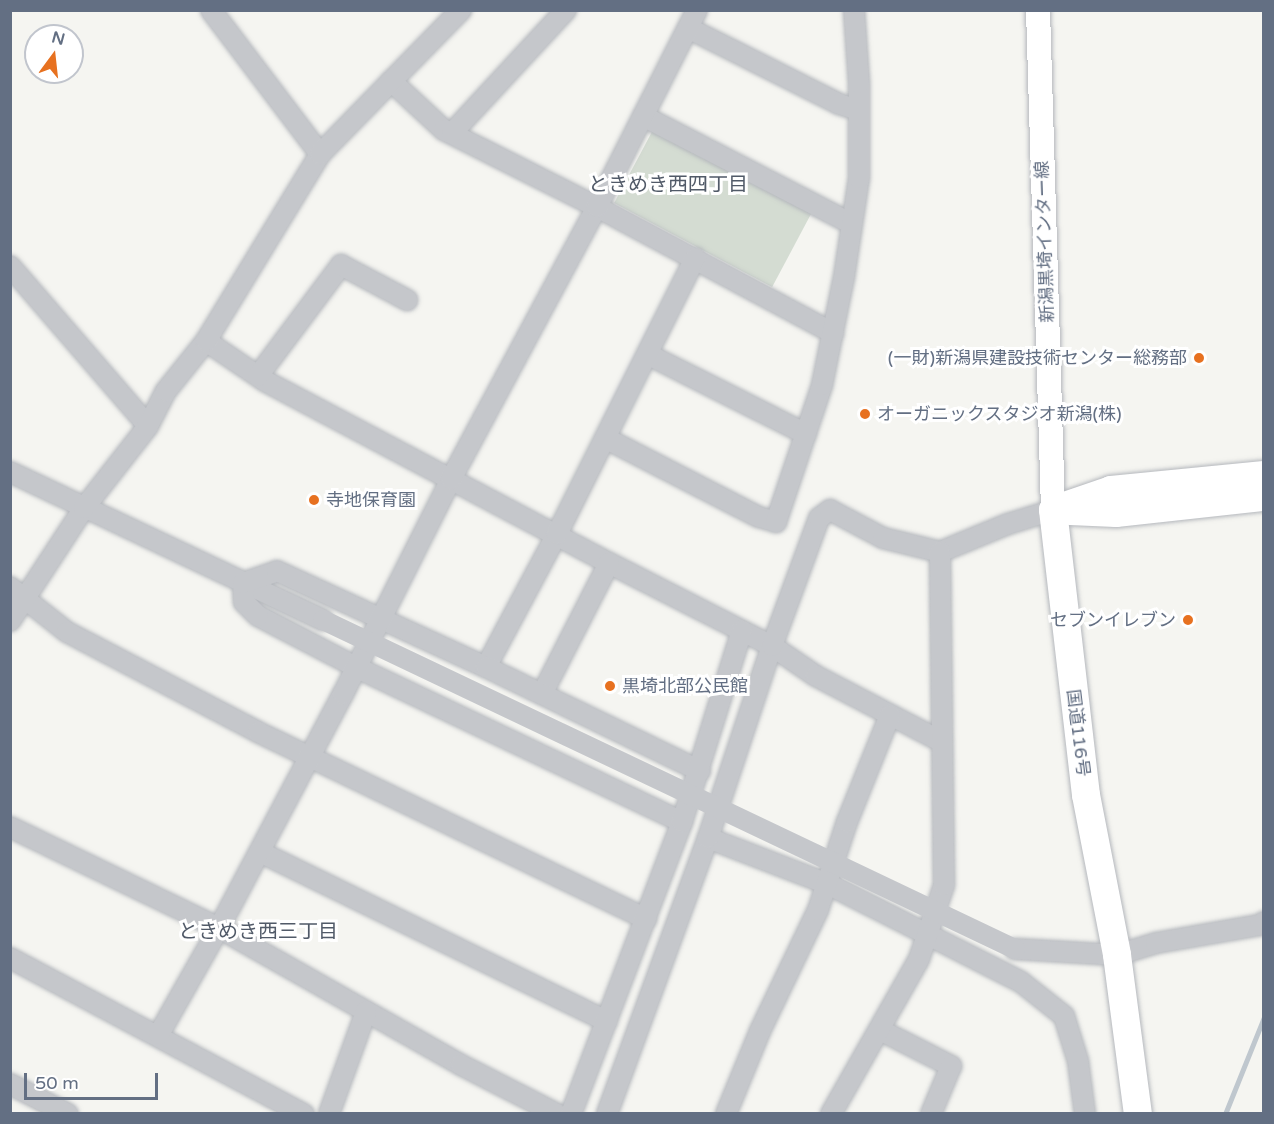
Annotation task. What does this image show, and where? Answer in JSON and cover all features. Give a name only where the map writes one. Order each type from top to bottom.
[{"type":"highway","points":[[1053,510],[1111,490],[1263,475]]},
{"type":"highway","points":[[1053,510],[1116,513],[1263,497]]},
{"type":"highway","name":"国道116号","points":[[1053,510],[1086,795],[1117,955],[1138,1113]]},
{"type":"highway","name":"国道116号","points":[[1117,955],[1118,1113]]},
{"type":"main road","name":"新潟黒埼インター線","points":[[1038,10],[1053,510]]},
{"type":"street","points":[[211,10],[320,154]]},
{"type":"street","points":[[10,621],[17,593],[148,426],[166,391],[206,341],[320,154],[461,10]]},
{"type":"street","points":[[452,134],[566,10]]},
{"type":"street","points":[[605,438],[759,517],[776,522],[822,385],[852,224],[859,178],[859,110],[854,10]]},
{"type":"street","points":[[159,1035],[260,852],[451,479],[597,207],[693,19],[839,104],[859,110]]},
{"type":"street","points":[[391,81],[452,134],[695,258],[833,333]]},
{"type":"street","points":[[643,116],[852,224]]},
{"type":"street","points":[[486,667],[557,534],[695,258]]},
{"type":"street","points":[[258,376],[341,265],[407,300]]},
{"type":"street","points":[[10,267],[148,426]]},
{"type":"street","points":[[206,341],[258,376],[609,563],[772,646],[816,676],[942,742]]},
{"type":"street","points":[[647,354],[806,434]]},
{"type":"street","points":[[10,472],[1015,949],[1117,955],[1156,943],[1260,925],[1263,922]]},
{"type":"street","points":[[607,1113],[708,838],[772,646],[819,518],[830,510],[883,538],[940,552],[1008,524],[1053,510]]},
{"type":"street","points":[[831,1113],[919,959],[944,885],[940,552]]},
{"type":"street","points":[[542,694],[609,563]]},
{"type":"street","points":[[243,583],[277,571],[486,667],[700,771]]},
{"type":"street","points":[[243,583],[244,602],[258,616],[356,667],[682,822]]},
{"type":"street","points":[[17,593],[67,632],[309,757],[646,919]]},
{"type":"street","points":[[571,1113],[682,822],[700,771],[742,631]]},
{"type":"street","points":[[726,1113],[760,1031],[818,910],[847,822],[891,716]]},
{"type":"street","points":[[10,827],[219,928],[460,1065],[557,1113]]},
{"type":"street","points":[[708,838],[828,884],[1022,982],[1064,1017],[1078,1061],[1085,1113]]},
{"type":"street","points":[[260,852],[607,1022]]},
{"type":"street","points":[[10,958],[304,1113]]},
{"type":"street","points":[[329,1113],[366,1012]]},
{"type":"street","points":[[880,1030],[951,1066],[931,1113]]},
{"type":"street","points":[[10,1083],[68,1113]]},
{"type":"shaded area","points":[[654,128],[812,212],[772,287],[614,203]]},
{"type":"waterway","points":[[1225,1114],[1264,1017]]},
{"type":"place","name":"(一財)新潟県建設技術センター総務部","points":[[1199,358]]},
{"type":"place","name":"オーガニックスタジオ新潟(株)","points":[[865,414]]},
{"type":"place","name":"寺地保育園","points":[[314,500]]},
{"type":"place","name":"セブンイレブン","points":[[1188,620]]},
{"type":"place","name":"黒埼北部公民館","points":[[610,686]]},
{"type":"district","name":"ときめき西四丁目","points":[[668,185]]},
{"type":"district","name":"ときめき西三丁目","points":[[258,932]]}]
